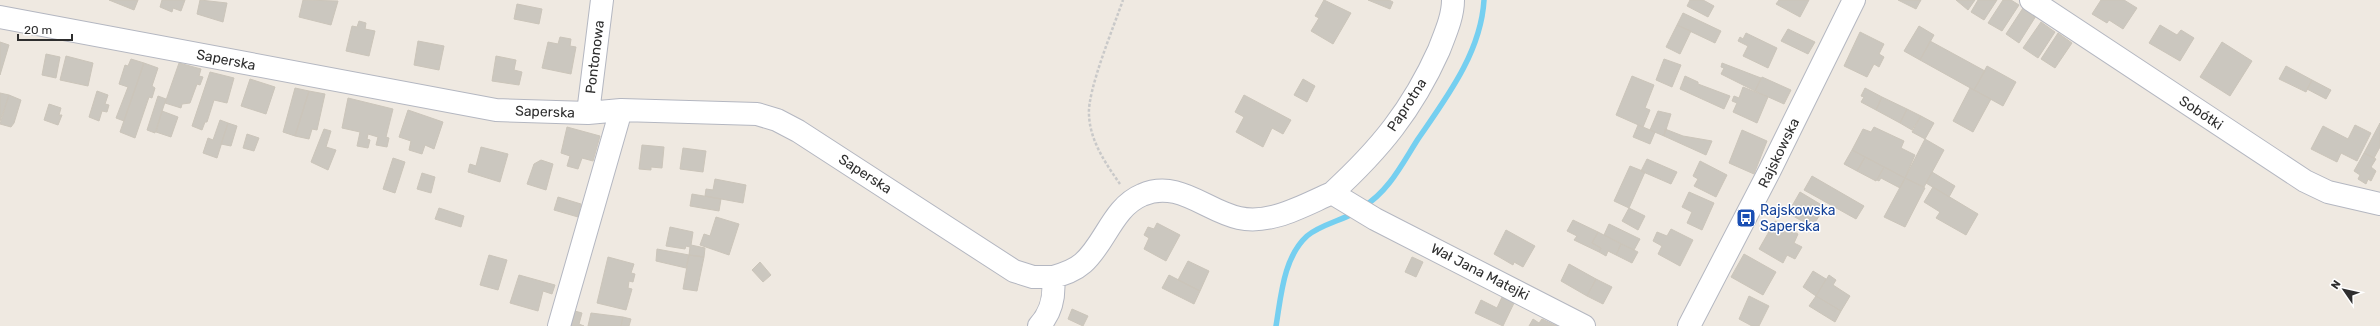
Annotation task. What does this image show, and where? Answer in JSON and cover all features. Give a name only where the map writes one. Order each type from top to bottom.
[{"type":"street","name":"Pontonowa","points":[[588,113],[602,0]]},
{"type":"street","name":"Paprotna","points":[[1339,197],[1366,161],[1396,126],[1425,80],[1446,33],[1453,0]]},
{"type":"street","name":"Rajskowska","points":[[1689,326],[1770,170],[1854,0]]},
{"type":"street","name":"Sobótki","points":[[2031,0],[2305,181],[2328,192],[2380,204]]},
{"type":"street","name":"Saperska","points":[[0,17],[496,110],[588,113],[621,110],[736,112],[757,114],[776,120],[805,136],[1014,271],[1033,277],[1053,277]]},
{"type":"street","points":[[559,326],[621,110]]},
{"type":"street","points":[[1039,326],[1050,310],[1054,295],[1053,277],[1069,273],[1083,262],[1123,209],[1142,194],[1164,190],[1186,194],[1239,218],[1258,219],[1276,216],[1339,197]]},
{"type":"street","name":"Wał Jana Matejki","points":[[1339,197],[1375,219],[1584,326]]},
{"type":"path","points":[[1123,0],[1092,94],[1089,114],[1094,139],[1132,201]]},
{"type":"building","points":[[109,0],[138,0],[134,10]]},
{"type":"building","points":[[162,0],[185,0],[181,11],[173,8],[172,12],[160,7]]},
{"type":"building","points":[[200,0],[227,3],[223,22],[197,14]]},
{"type":"building","points":[[303,0],[338,1],[331,25],[299,17]]},
{"type":"building","points":[[1324,0],[1351,13],[1333,44],[1311,31],[1319,18],[1315,16]]},
{"type":"building","points":[[1368,0],[1389,0],[1393,2],[1390,9]]},
{"type":"building","points":[[1690,0],[1703,0],[1714,6],[1708,17],[1687,6]]},
{"type":"building","points":[[1779,0],[1809,0],[1800,17],[1776,4]]},
{"type":"building","points":[[1898,0],[1921,0],[1916,9]]},
{"type":"building","points":[[1956,0],[1975,0],[1968,10]]},
{"type":"building","points":[[1978,0],[1997,0],[1984,20],[1971,12]]},
{"type":"building","points":[[2003,0],[2011,0],[2019,5],[2002,31],[1988,23]]},
{"type":"building","points":[[2101,0],[2124,0],[2137,8],[2123,29],[2109,20],[2107,23],[2092,14]]},
{"type":"building","points":[[517,4],[542,9],[539,24],[514,19]]},
{"type":"building","points":[[2023,8],[2036,16],[2019,43],[2006,34]]},
{"type":"building","points":[[1683,13],[1721,31],[1715,43],[1677,25]]},
{"type":"building","points":[[359,21],[366,23],[365,29],[375,31],[369,56],[346,51],[352,26],[357,27]]},
{"type":"building","points":[[2041,22],[2055,32],[2038,58],[2023,48]]},
{"type":"building","points":[[1677,25],[1691,31],[1680,54],[1666,47]]},
{"type":"building","points":[[2160,25],[2177,35],[2181,30],[2194,38],[2180,61],[2149,43]]},
{"type":"building","points":[[1919,26],[1934,35],[1920,60],[1904,51]]},
{"type":"building","points":[[1788,29],[1815,42],[1808,54],[1781,41]]},
{"type":"building","points":[[1860,32],[1884,44],[1879,54],[1884,57],[1879,67],[1874,64],[1867,77],[1844,66]]},
{"type":"building","points":[[1746,33],[1777,48],[1768,68],[1743,56],[1748,46],[1738,41],[1740,37],[1743,39]]},
{"type":"building","points":[[2058,33],[2072,43],[2055,68],[2041,59]]},
{"type":"building","points":[[560,37],[571,39],[570,46],[576,47],[571,74],[542,68],[548,42],[558,44]]},
{"type":"building","points":[[418,41],[444,46],[439,70],[414,65]]},
{"type":"building","points":[[1930,41],[1985,71],[1974,90],[1920,60]]},
{"type":"building","points":[[0,42],[9,45],[0,75]]},
{"type":"building","points":[[2222,42],[2252,61],[2230,96],[2200,77]]},
{"type":"building","points":[[46,54],[60,57],[56,78],[42,75]]},
{"type":"building","points":[[66,56],[93,63],[88,86],[60,80]]},
{"type":"building","points":[[496,56],[516,60],[514,70],[522,72],[519,85],[492,81]]},
{"type":"building","points":[[131,59],[144,63],[124,121],[116,118],[128,87],[119,84],[125,65],[128,66]]},
{"type":"building","points":[[1664,59],[1681,65],[1672,87],[1656,80]]},
{"type":"building","points":[[144,63],[158,68],[152,86],[155,88],[152,98],[149,97],[135,138],[120,132]]},
{"type":"building","points":[[179,63],[201,69],[199,76],[203,77],[200,85],[197,84],[190,103],[182,104],[181,108],[165,103]]},
{"type":"building","points":[[1722,63],[1761,78],[1755,91],[1721,74],[1724,68],[1721,67]]},
{"type":"building","points":[[1987,66],[2016,82],[2003,106],[1974,90]]},
{"type":"building","points":[[2286,66],[2312,80],[2306,92],[2279,79]]},
{"type":"building","points":[[210,72],[234,78],[227,103],[214,100],[207,122],[205,122],[202,130],[192,126]]},
{"type":"building","points":[[1632,76],[1654,85],[1645,108],[1650,110],[1643,127],[1616,115]]},
{"type":"building","points":[[1685,76],[1698,82],[1698,84],[1730,96],[1724,109],[1680,89]]},
{"type":"building","points":[[1762,77],[1791,90],[1784,104],[1755,91]]},
{"type":"building","points":[[250,79],[275,87],[266,114],[241,106]]},
{"type":"building","points":[[1303,79],[1315,86],[1307,102],[1294,95]]},
{"type":"building","points":[[2312,80],[2331,90],[2326,99],[2307,89]]},
{"type":"building","points":[[1743,87],[1768,97],[1757,123],[1733,112],[1737,103],[1732,101],[1734,96],[1739,98]]},
{"type":"building","points":[[295,88],[309,91],[295,136],[283,132]]},
{"type":"building","points":[[1865,88],[1882,97],[1876,110],[1861,102],[1864,97],[1861,96]]},
{"type":"building","points":[[1970,88],[1991,99],[1973,132],[1953,121]]},
{"type":"building","points":[[97,91],[108,95],[105,104],[109,105],[107,112],[102,111],[99,121],[89,117]]},
{"type":"building","points":[[309,91],[325,94],[317,130],[312,129],[309,139],[295,136]]},
{"type":"building","points":[[0,93],[9,95],[0,121]]},
{"type":"building","points":[[9,95],[21,100],[14,123],[11,127],[0,124]]},
{"type":"building","points":[[1244,95],[1291,120],[1283,134],[1272,128],[1263,147],[1236,132],[1244,117],[1235,112]]},
{"type":"building","points":[[158,96],[166,99],[155,133],[147,130]]},
{"type":"building","points":[[1882,97],[1907,109],[1900,123],[1876,110]]},
{"type":"building","points":[[348,98],[393,109],[386,137],[389,138],[387,147],[376,145],[378,137],[368,134],[367,139],[370,140],[368,148],[357,146],[360,132],[342,128]]},
{"type":"building","points":[[49,104],[61,108],[59,115],[62,115],[58,125],[44,120]]},
{"type":"building","points":[[1907,109],[1921,116],[1912,130],[1900,123]]},
{"type":"building","points":[[408,110],[443,122],[434,149],[425,145],[422,154],[409,150],[411,141],[399,137]]},
{"type":"building","points":[[162,111],[178,117],[171,137],[156,132]]},
{"type":"building","points":[[1658,111],[1671,114],[1664,136],[1650,130]]},
{"type":"building","points":[[1921,116],[1934,123],[1925,139],[1912,132]]},
{"type":"building","points":[[220,120],[228,123],[217,158],[203,153],[208,138],[213,140]]},
{"type":"building","points":[[228,123],[237,126],[231,146],[221,144]]},
{"type":"building","points":[[2380,123],[2380,147],[2374,158],[2364,153]]},
{"type":"building","points":[[1638,125],[1655,132],[1650,144],[1633,137]]},
{"type":"building","points":[[2355,125],[2371,133],[2357,161],[2341,153],[2337,162],[2311,149],[2323,126],[2348,139]]},
{"type":"building","points":[[567,127],[600,136],[593,161],[582,158],[578,169],[567,166],[570,156],[561,153]]},
{"type":"building","points":[[1874,127],[1904,141],[1901,148],[1915,155],[1905,178],[1852,150],[1863,129],[1871,132]]},
{"type":"building","points":[[324,129],[331,131],[326,147],[336,150],[328,170],[311,162]]},
{"type":"building","points":[[1665,129],[1683,136],[1712,141],[1706,155],[1664,136]]},
{"type":"building","points":[[1742,130],[1767,141],[1754,174],[1729,163]]},
{"type":"building","points":[[247,134],[259,138],[254,151],[243,148]]},
{"type":"building","points":[[1925,139],[1944,150],[1924,187],[1905,178]]},
{"type":"building","points":[[642,145],[664,147],[662,168],[651,167],[651,170],[639,169]]},
{"type":"building","points":[[481,147],[508,154],[500,182],[468,172],[470,164],[476,166]]},
{"type":"building","points":[[683,148],[706,151],[703,172],[680,169]]},
{"type":"building","points":[[1852,150],[1865,157],[1857,171],[1844,164]]},
{"type":"building","points":[[2364,153],[2376,159],[2371,167],[2376,171],[2371,181],[2368,179],[2366,184],[2358,179],[2360,175],[2354,171]]},
{"type":"building","points":[[1865,157],[1884,167],[1876,181],[1857,171]]},
{"type":"building","points":[[393,158],[405,162],[395,193],[383,189]]},
{"type":"building","points":[[1647,159],[1677,172],[1671,184],[1641,171]]},
{"type":"building","points":[[541,160],[553,164],[546,190],[527,184],[534,164]]},
{"type":"building","points":[[1700,161],[1727,175],[1716,197],[1694,186],[1698,179],[1693,176]]},
{"type":"building","points":[[1630,166],[1645,172],[1629,208],[1614,201]]},
{"type":"building","points":[[1884,167],[1905,178],[1900,188],[1881,178],[1879,181],[1877,180]]},
{"type":"building","points":[[1932,172],[1955,186],[1949,197],[1926,183]]},
{"type":"building","points":[[422,173],[435,177],[431,193],[417,189]]},
{"type":"building","points":[[1812,176],[1864,206],[1856,219],[1804,190]]},
{"type":"building","points":[[1905,178],[1925,188],[1905,227],[1884,217]]},
{"type":"building","points":[[715,179],[746,185],[743,203],[705,196],[706,189],[713,190]]},
{"type":"building","points":[[1933,187],[1978,214],[1966,235],[1936,218],[1940,212],[1924,202]]},
{"type":"building","points":[[1689,192],[1714,203],[1702,230],[1687,223],[1692,212],[1682,207]]},
{"type":"building","points":[[1800,192],[1825,207],[1812,227],[1788,213]]},
{"type":"building","points":[[692,194],[721,199],[719,211],[690,206]]},
{"type":"building","points":[[558,197],[581,204],[578,217],[554,210]]},
{"type":"building","points":[[439,208],[464,216],[461,227],[435,219]]},
{"type":"building","points":[[1629,208],[1645,216],[1638,230],[1622,221]]},
{"type":"building","points":[[716,217],[739,224],[729,255],[700,245],[704,234],[710,236]]},
{"type":"building","points":[[1573,220],[1598,232],[1592,243],[1601,248],[1599,252],[1574,240],[1577,236],[1567,231]]},
{"type":"building","points":[[1775,221],[1798,234],[1794,243],[1802,247],[1795,259],[1787,255],[1783,263],[1759,249]]},
{"type":"building","points":[[1157,223],[1180,235],[1166,261],[1144,249],[1149,238],[1144,235],[1148,227],[1154,229]]},
{"type":"building","points":[[1609,224],[1640,239],[1634,250],[1604,235]]},
{"type":"building","points":[[670,227],[693,232],[691,245],[705,248],[704,257],[689,255],[690,247],[686,246],[685,249],[666,246]]},
{"type":"building","points":[[1671,229],[1693,240],[1680,266],[1658,254],[1662,246],[1653,241],[1657,232],[1667,236]]},
{"type":"building","points":[[1506,230],[1535,246],[1523,267],[1514,262],[1513,265],[1494,254]]},
{"type":"building","points":[[1598,232],[1621,244],[1616,255],[1608,251],[1606,256],[1599,252],[1601,248],[1592,243]]},
{"type":"building","points":[[1621,244],[1638,252],[1632,263],[1616,255]]},
{"type":"building","points":[[657,249],[689,255],[686,268],[656,261]]},
{"type":"building","points":[[1744,254],[1776,272],[1763,295],[1731,277]]},
{"type":"building","points":[[489,255],[507,260],[498,290],[480,285]]},
{"type":"building","points":[[689,255],[704,257],[697,291],[683,289]]},
{"type":"building","points":[[608,257],[634,264],[631,273],[635,274],[633,282],[629,281],[628,288],[632,289],[626,310],[597,303]]},
{"type":"building","points":[[1412,257],[1423,262],[1416,277],[1405,272]]},
{"type":"building","points":[[1188,261],[1209,271],[1200,291],[1178,280]]},
{"type":"building","points":[[760,262],[771,275],[763,282],[752,270]]},
{"type":"building","points":[[1569,264],[1596,279],[1587,296],[1561,281]]},
{"type":"building","points":[[1813,271],[1826,279],[1816,296],[1803,287]]},
{"type":"building","points":[[519,275],[555,285],[552,294],[543,291],[538,311],[510,303]]},
{"type":"building","points":[[1169,275],[1200,291],[1194,304],[1162,288]]},
{"type":"building","points":[[1829,275],[1836,280],[1833,285],[1850,296],[1841,311],[1816,296]]},
{"type":"building","points":[[1596,279],[1612,287],[1603,304],[1587,296]]},
{"type":"building","points":[[1503,295],[1515,301],[1503,326],[1475,313],[1481,300],[1497,308]]},
{"type":"building","points":[[1749,296],[1769,306],[1759,326],[1752,326],[1739,319]]},
{"type":"building","points":[[1816,296],[1841,311],[1835,322],[1809,306]]},
{"type":"building","points":[[1072,309],[1088,316],[1083,326],[1068,319]]},
{"type":"building","points":[[571,310],[582,313],[579,324],[584,326],[567,326]]},
{"type":"building","points":[[591,313],[623,317],[621,326],[588,326]]},
{"type":"building","points":[[623,317],[631,319],[629,326],[621,326]]},
{"type":"building","points":[[1533,319],[1539,323],[1542,319],[1557,326],[1529,326]]},
{"type":"waterway","points":[[1363,207],[1372,201],[1388,185],[1461,73],[1476,38],[1484,0]]},
{"type":"waterway","points":[[1276,326],[1284,278],[1288,266],[1299,245],[1312,232],[1354,213]]},
{"type":"place","name":"Rajskowska Saperska","points":[[1746,218]]}]
